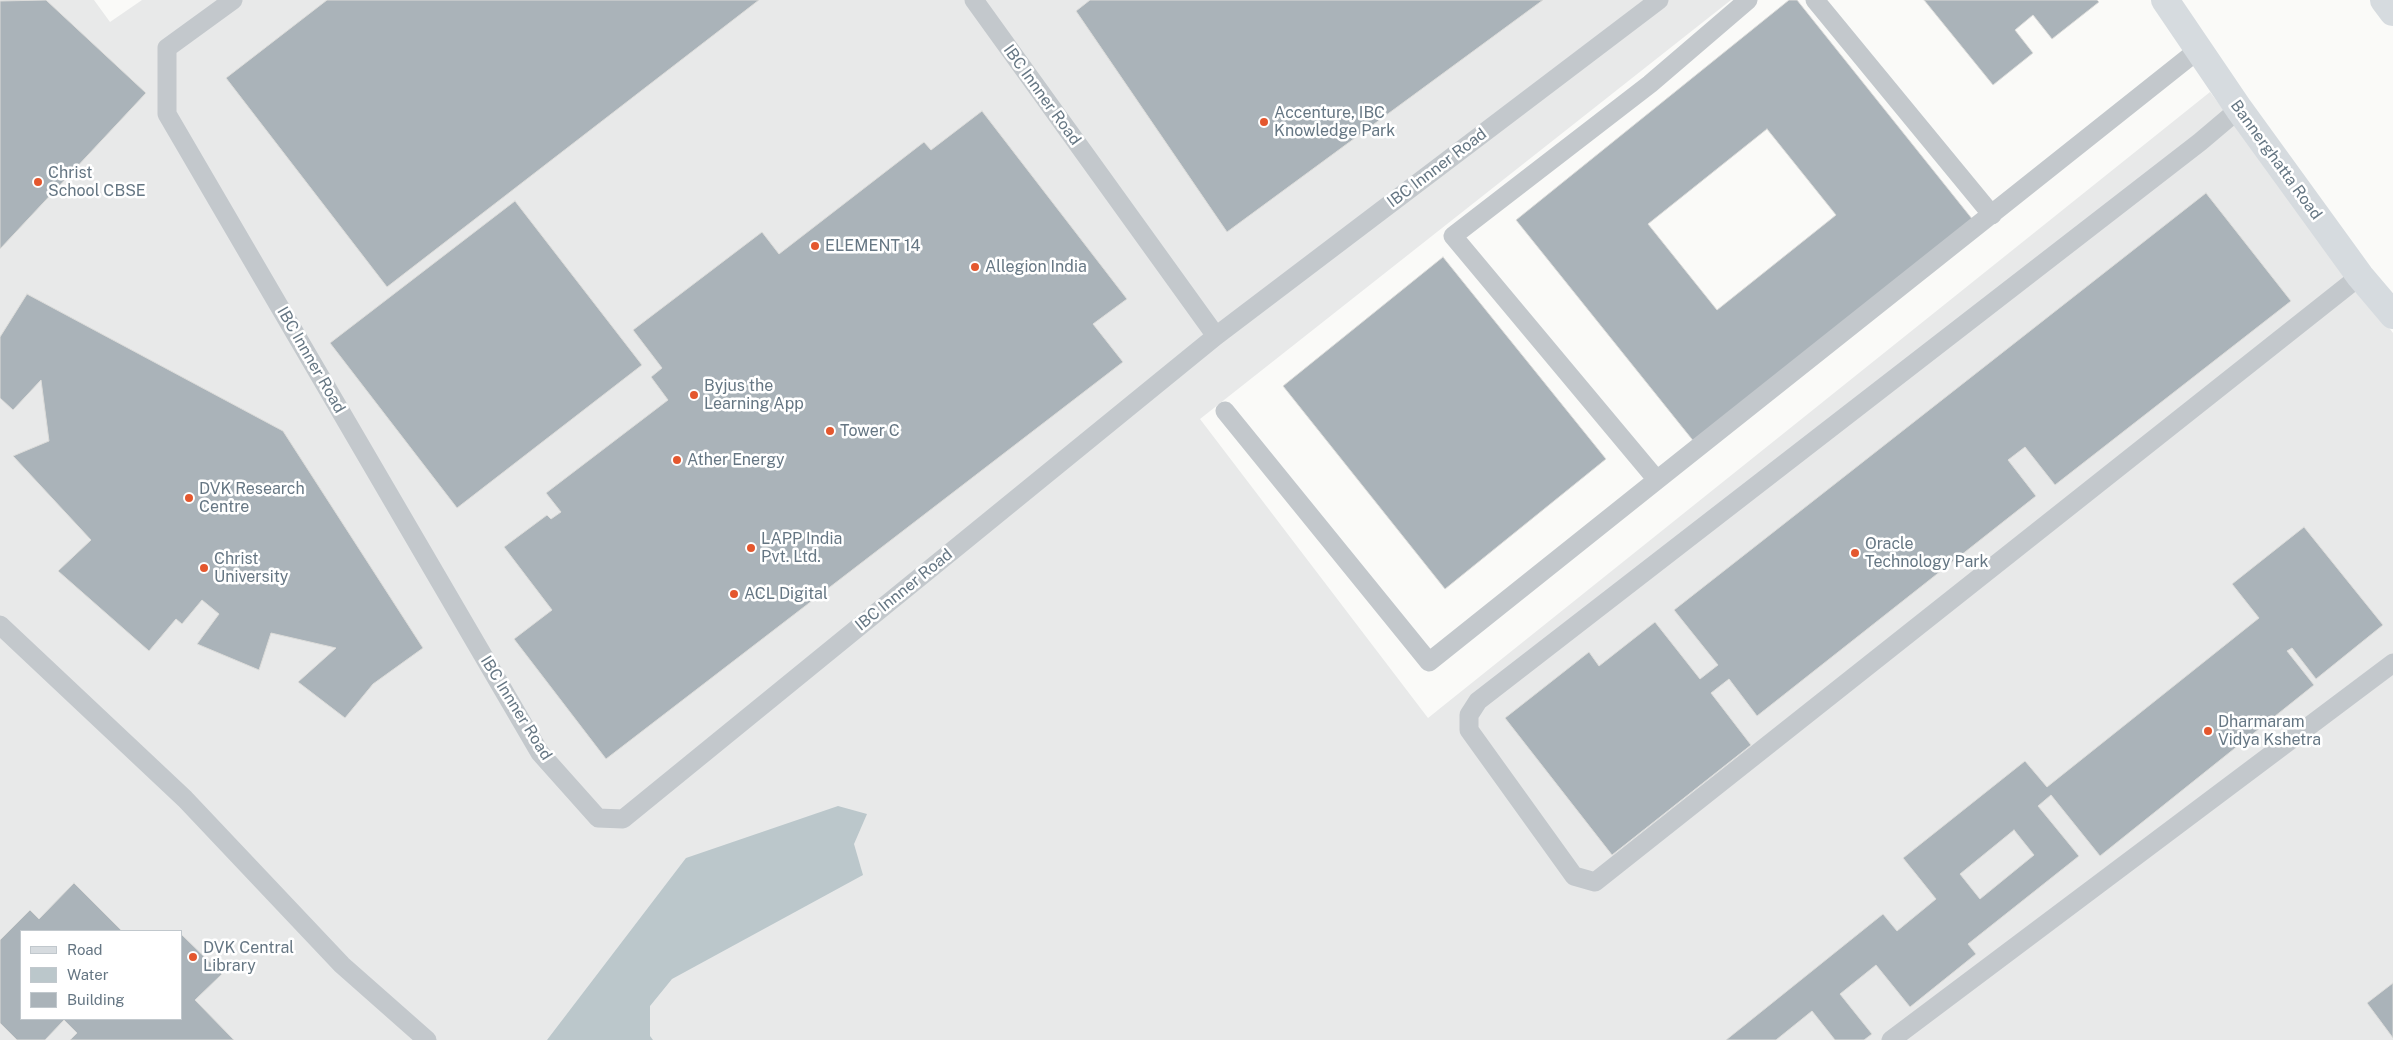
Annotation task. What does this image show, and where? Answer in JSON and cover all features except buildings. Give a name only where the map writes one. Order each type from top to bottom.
[{"type":"main road","name":"Bannerghatta Road","points":[[2165,0],[2239,109],[2360,276],[2393,315]]},
{"type":"main road","points":[[2384,0],[2393,12]]},
{"type":"lane","name":"IBC Innner Road","points":[[233,0],[167,48],[167,114],[540,753],[598,818],[623,819],[1216,336],[1659,0]]},
{"type":"lane","name":"IBC Innner Road","points":[[974,0],[1216,336]]},
{"type":"lane","points":[[1657,480],[1453,236],[1650,84],[1748,0]]},
{"type":"lane","points":[[1815,0],[1992,215]]},
{"type":"lane","points":[[1225,411],[1429,662],[2198,50]]},
{"type":"lane","points":[[2239,109],[2184,154],[1478,701],[1469,715],[1469,730],[1574,876],[1595,882],[2360,276]]},
{"type":"lane","points":[[0,625],[185,799],[342,965],[427,1040]]},
{"type":"lane","points":[[1891,1040],[2393,663]]},
{"type":"shaded area","points":[[0,0],[94,0],[110,22],[142,0],[1731,0],[1200,419],[1428,718],[2210,92],[2393,333],[2393,1040],[0,1040]]},
{"type":"water","points":[[838,806],[867,814],[854,844],[863,875],[672,979],[650,1006],[650,1036],[653,1040],[547,1040],[686,858]]},
{"type":"place","name":"Accenture, IBC Knowledge Park","points":[[1264,122]]},
{"type":"place","name":"Christ School CBSE","points":[[38,182]]},
{"type":"place","name":"ELEMENT 14","points":[[815,246]]},
{"type":"place","name":"Allegion India","points":[[975,267]]},
{"type":"place","name":"Byjus the Learning App","points":[[694,395]]},
{"type":"place","name":"Tower C","points":[[830,431]]},
{"type":"place","name":"Ather Energy","points":[[677,460]]},
{"type":"place","name":"DVK Research Centre","points":[[189,498]]},
{"type":"place","name":"LAPP India Pvt. Ltd.","points":[[751,548]]},
{"type":"place","name":"Oracle Technology Park","points":[[1855,553]]},
{"type":"place","name":"Christ University","points":[[204,568]]},
{"type":"place","name":"ACL Digital","points":[[734,594]]},
{"type":"place","name":"Dharmaram Vidya Kshetra","points":[[2208,731]]},
{"type":"place","name":"DVK Central Library","points":[[193,957]]}]
